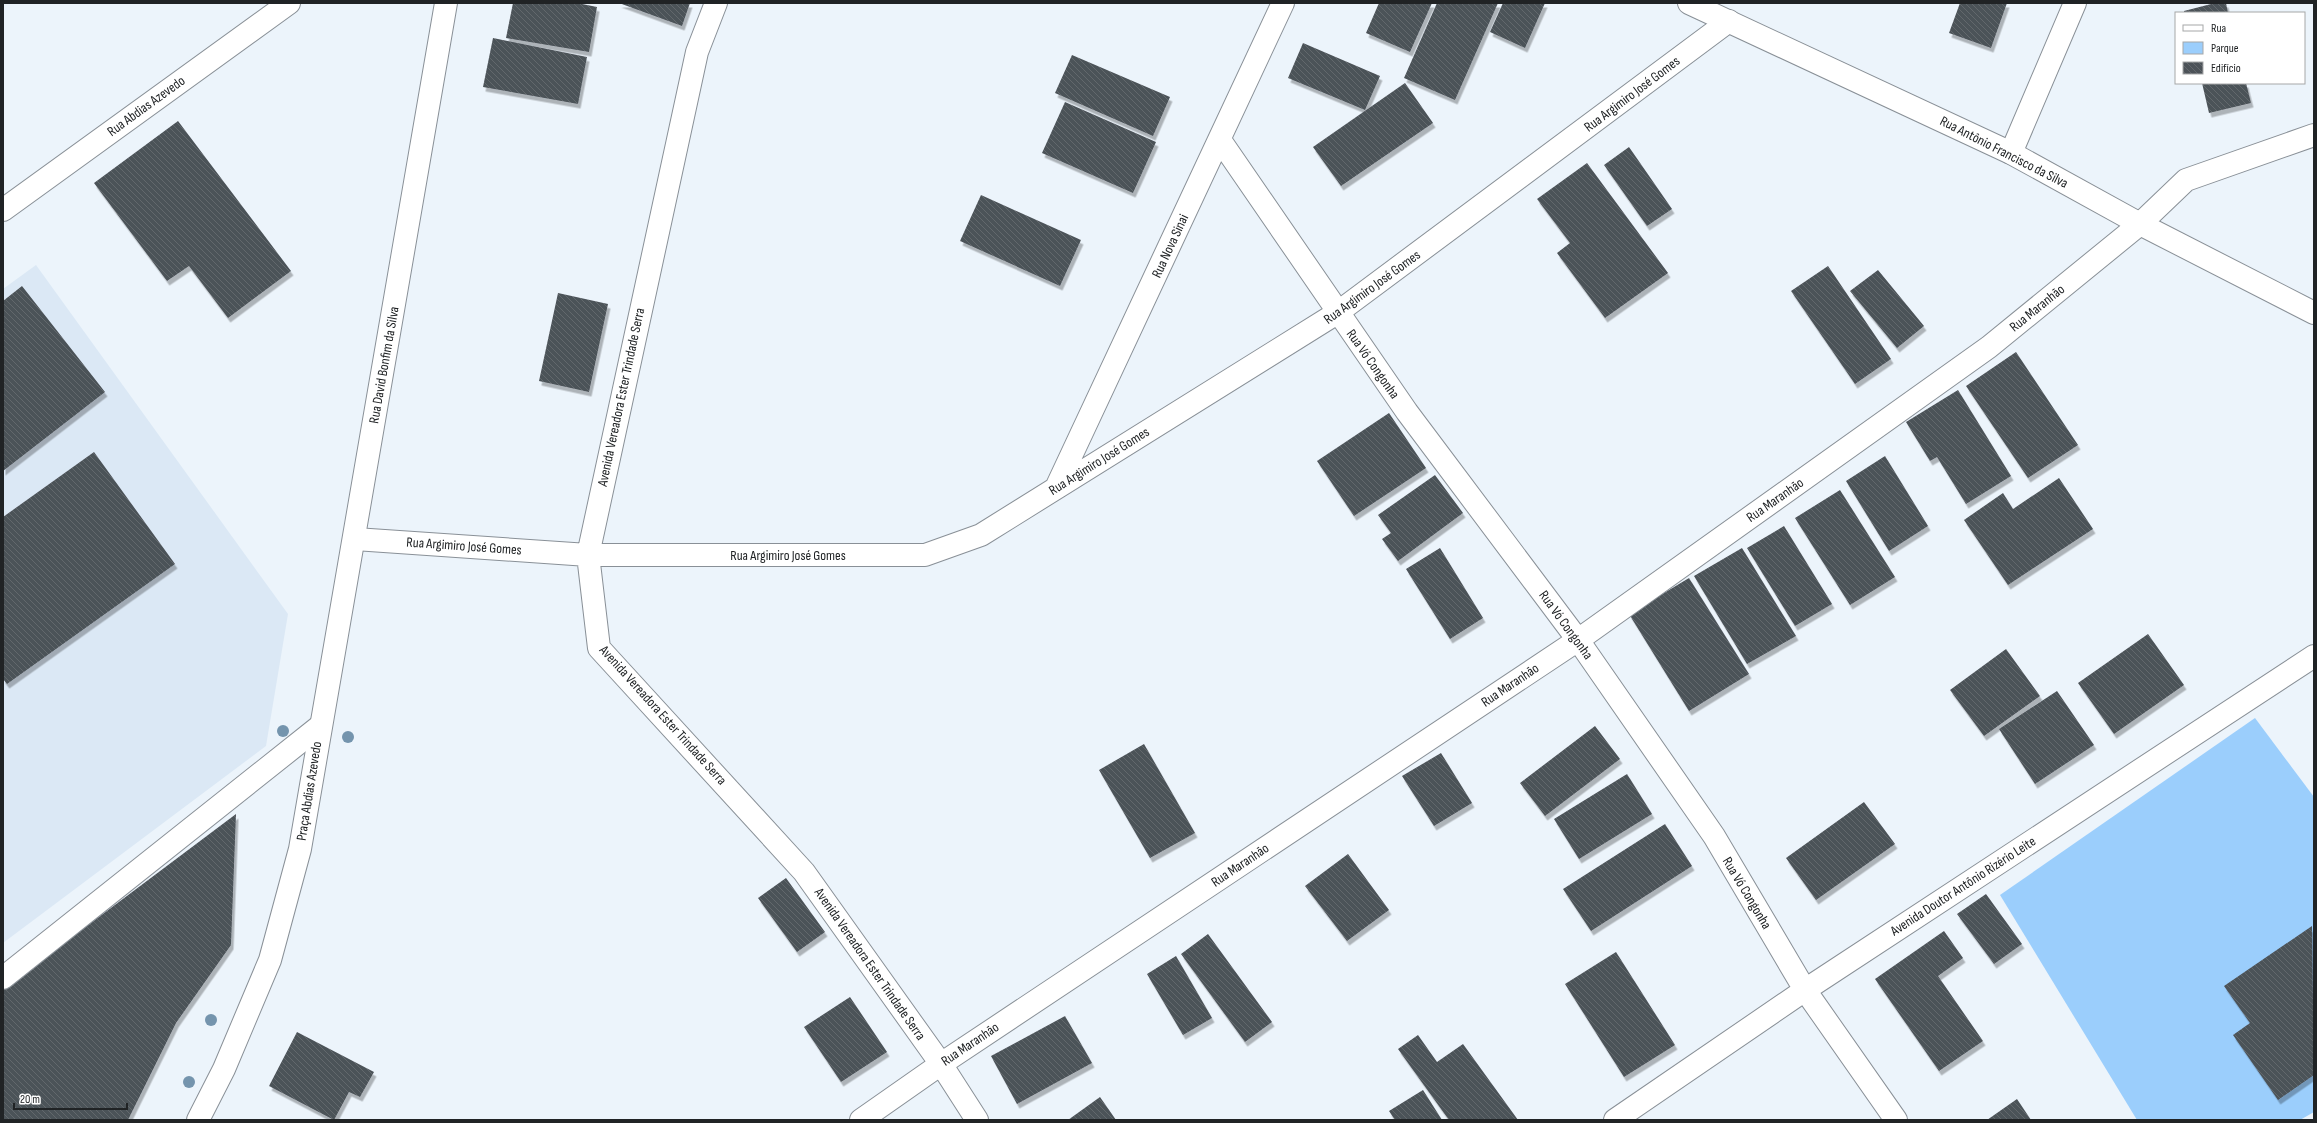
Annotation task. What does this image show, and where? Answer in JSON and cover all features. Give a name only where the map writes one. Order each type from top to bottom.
[{"type":"street","name":"Rua Abdias Azevedo","points":[[3,210],[289,3]]},
{"type":"street","name":"Rua David Bonfim da Silva","points":[[320,726],[355,539],[446,3]]},
{"type":"street","name":"Avenida Vereadora Ester Trindade Serra","points":[[716,3],[697,52],[588,555],[599,648],[804,872],[941,1064],[977,1120]]},
{"type":"street","name":"Rua Nova Sinai","points":[[1056,488],[1283,3]]},
{"type":"street","name":"Rua Antônio Francisco da Silva","points":[[1689,3],[2011,153],[2140,224],[2314,313]]},
{"type":"street","points":[[2011,153],[2075,3]]},
{"type":"street","name":"Rua Argimiro José Gomes","points":[[355,539],[588,555],[925,555],[981,534],[1337,313],[1729,21]]},
{"type":"street","name":"Rua Maranhão","points":[[861,1120],[941,1064],[1578,640],[1989,347],[2140,224],[2186,180],[2314,135]]},
{"type":"street","name":"Rua Vó Congonha","points":[[1220,140],[1337,313],[1412,418],[1578,640],[1714,836],[1805,990],[1896,1120]]},
{"type":"street","name":"Avenida Doutor Antônio Rizério Leite","points":[[1615,1120],[1805,990],[2314,656]]},
{"type":"street","name":"Praça Abdias Azevedo","points":[[3,978],[320,726]]},
{"type":"street","name":"Praça Abdias Azevedo","points":[[198,1120],[224,1069],[270,960],[300,849],[320,726]]},
{"type":"shaded area","points":[[36,265],[288,614],[266,746],[3,943],[3,289]]},
{"type":"green space","points":[[2255,718],[2314,797],[2314,1112],[2300,1120],[2137,1120],[2000,895]]},
{"type":"building","points":[[513,3],[577,3],[597,7],[589,52],[506,38]]},
{"type":"building","points":[[619,3],[690,3],[682,26]]},
{"type":"building","points":[[1379,3],[1432,3],[1410,52],[1366,33]]},
{"type":"building","points":[[1437,3],[1498,3],[1455,100],[1404,78]]},
{"type":"building","points":[[1503,3],[1545,3],[1525,48],[1490,32]]},
{"type":"building","points":[[1960,3],[2007,3],[1991,48],[1949,33]]},
{"type":"building","points":[[2215,3],[2226,3],[2228,12],[2184,12]]},
{"type":"building","points":[[493,38],[587,57],[578,104],[483,87]]},
{"type":"building","points":[[1303,43],[1380,76],[1365,110],[1288,78]]},
{"type":"building","points":[[1072,55],[1170,97],[1153,136],[1055,93]]},
{"type":"building","points":[[1405,83],[1433,123],[1341,186],[1313,147]]},
{"type":"building","points":[[2202,84],[2246,84],[2251,103],[2209,113]]},
{"type":"building","points":[[1065,102],[1156,142],[1133,193],[1042,153]]},
{"type":"building","points":[[178,121],[291,271],[228,318],[189,266],[167,281],[94,183]]},
{"type":"building","points":[[1629,147],[1672,209],[1647,226],[1604,165]]},
{"type":"building","points":[[1587,163],[1668,273],[1605,318],[1557,253],[1570,243],[1537,199]]},
{"type":"building","points":[[981,195],[1081,240],[1060,286],[960,241]]},
{"type":"building","points":[[1828,266],[1891,359],[1855,384],[1791,291]]},
{"type":"building","points":[[1878,270],[1924,326],[1897,348],[1850,291]]},
{"type":"building","points":[[22,286],[105,392],[3,471],[3,301]]},
{"type":"building","points":[[558,293],[608,304],[589,392],[539,381]]},
{"type":"building","points":[[2016,352],[2078,445],[2028,478],[1966,386]]},
{"type":"building","points":[[1958,390],[2011,476],[1966,504],[1937,457],[1930,461],[1906,422]]},
{"type":"building","points":[[1389,413],[1426,468],[1354,516],[1317,461]]},
{"type":"building","points":[[94,452],[175,564],[7,684],[3,679],[3,517]]},
{"type":"building","points":[[1885,456],[1928,526],[1889,551],[1846,481]]},
{"type":"building","points":[[1435,475],[1463,513],[1398,561],[1382,539],[1391,533],[1378,515]]},
{"type":"building","points":[[2059,478],[2093,529],[2008,585],[1964,520],[2003,493],[2013,509]]},
{"type":"building","points":[[1840,490],[1895,577],[1850,605],[1795,518]]},
{"type":"building","points":[[1784,526],[1832,604],[1795,626],[1747,548]]},
{"type":"building","points":[[1440,548],[1483,618],[1450,639],[1406,569]]},
{"type":"building","points":[[1742,548],[1796,636],[1747,664],[1694,576]]},
{"type":"building","points":[[1689,578],[1749,674],[1689,711],[1629,614]]},
{"type":"building","points":[[2148,634],[2184,685],[2114,734],[2078,683]]},
{"type":"building","points":[[2006,649],[2040,696],[1984,736],[1950,690]]},
{"type":"building","points":[[2057,691],[2094,745],[2035,784],[1999,729]]},
{"type":"building","points":[[1595,726],[1620,759],[1545,816],[1520,783]]},
{"type":"building","points":[[1144,744],[1195,833],[1150,858],[1099,770]]},
{"type":"building","points":[[1441,753],[1472,803],[1434,826],[1402,776]]},
{"type":"building","points":[[1627,774],[1652,814],[1579,859],[1554,819]]},
{"type":"building","points":[[1864,802],[1895,844],[1816,900],[1786,858]]},
{"type":"building","points":[[236,814],[231,945],[176,1023],[128,1120],[3,1120],[3,989]]},
{"type":"building","points":[[1665,824],[1692,866],[1591,931],[1563,889]]},
{"type":"building","points":[[1348,854],[1389,910],[1347,941],[1305,886]]},
{"type":"building","points":[[786,878],[825,932],[797,952],[758,898]]},
{"type":"building","points":[[1986,894],[2022,944],[1994,964],[1957,914]]},
{"type":"building","points":[[2312,926],[2314,1075],[2278,1100],[2233,1035],[2250,1023],[2224,986]]},
{"type":"building","points":[[1944,931],[1963,958],[1938,976],[1983,1041],[1939,1071],[1875,979]]},
{"type":"building","points":[[1208,934],[1272,1022],[1245,1042],[1181,954]]},
{"type":"building","points":[[1616,952],[1675,1045],[1624,1077],[1565,984]]},
{"type":"building","points":[[1176,956],[1212,1018],[1183,1035],[1147,974]]},
{"type":"building","points":[[850,997],[887,1052],[841,1082],[804,1027]]},
{"type":"building","points":[[1065,1016],[1092,1063],[1017,1104],[991,1056]]},
{"type":"building","points":[[297,1032],[374,1072],[360,1097],[349,1092],[334,1120],[269,1086]]},
{"type":"building","points":[[1418,1035],[1437,1062],[1463,1044],[1518,1120],[1449,1120],[1398,1049]]},
{"type":"building","points":[[1423,1090],[1442,1120],[1395,1120],[1389,1111]]},
{"type":"building","points":[[1100,1097],[1116,1120],[1068,1120]]},
{"type":"building","points":[[2017,1099],[2031,1120],[1987,1120]]}]
